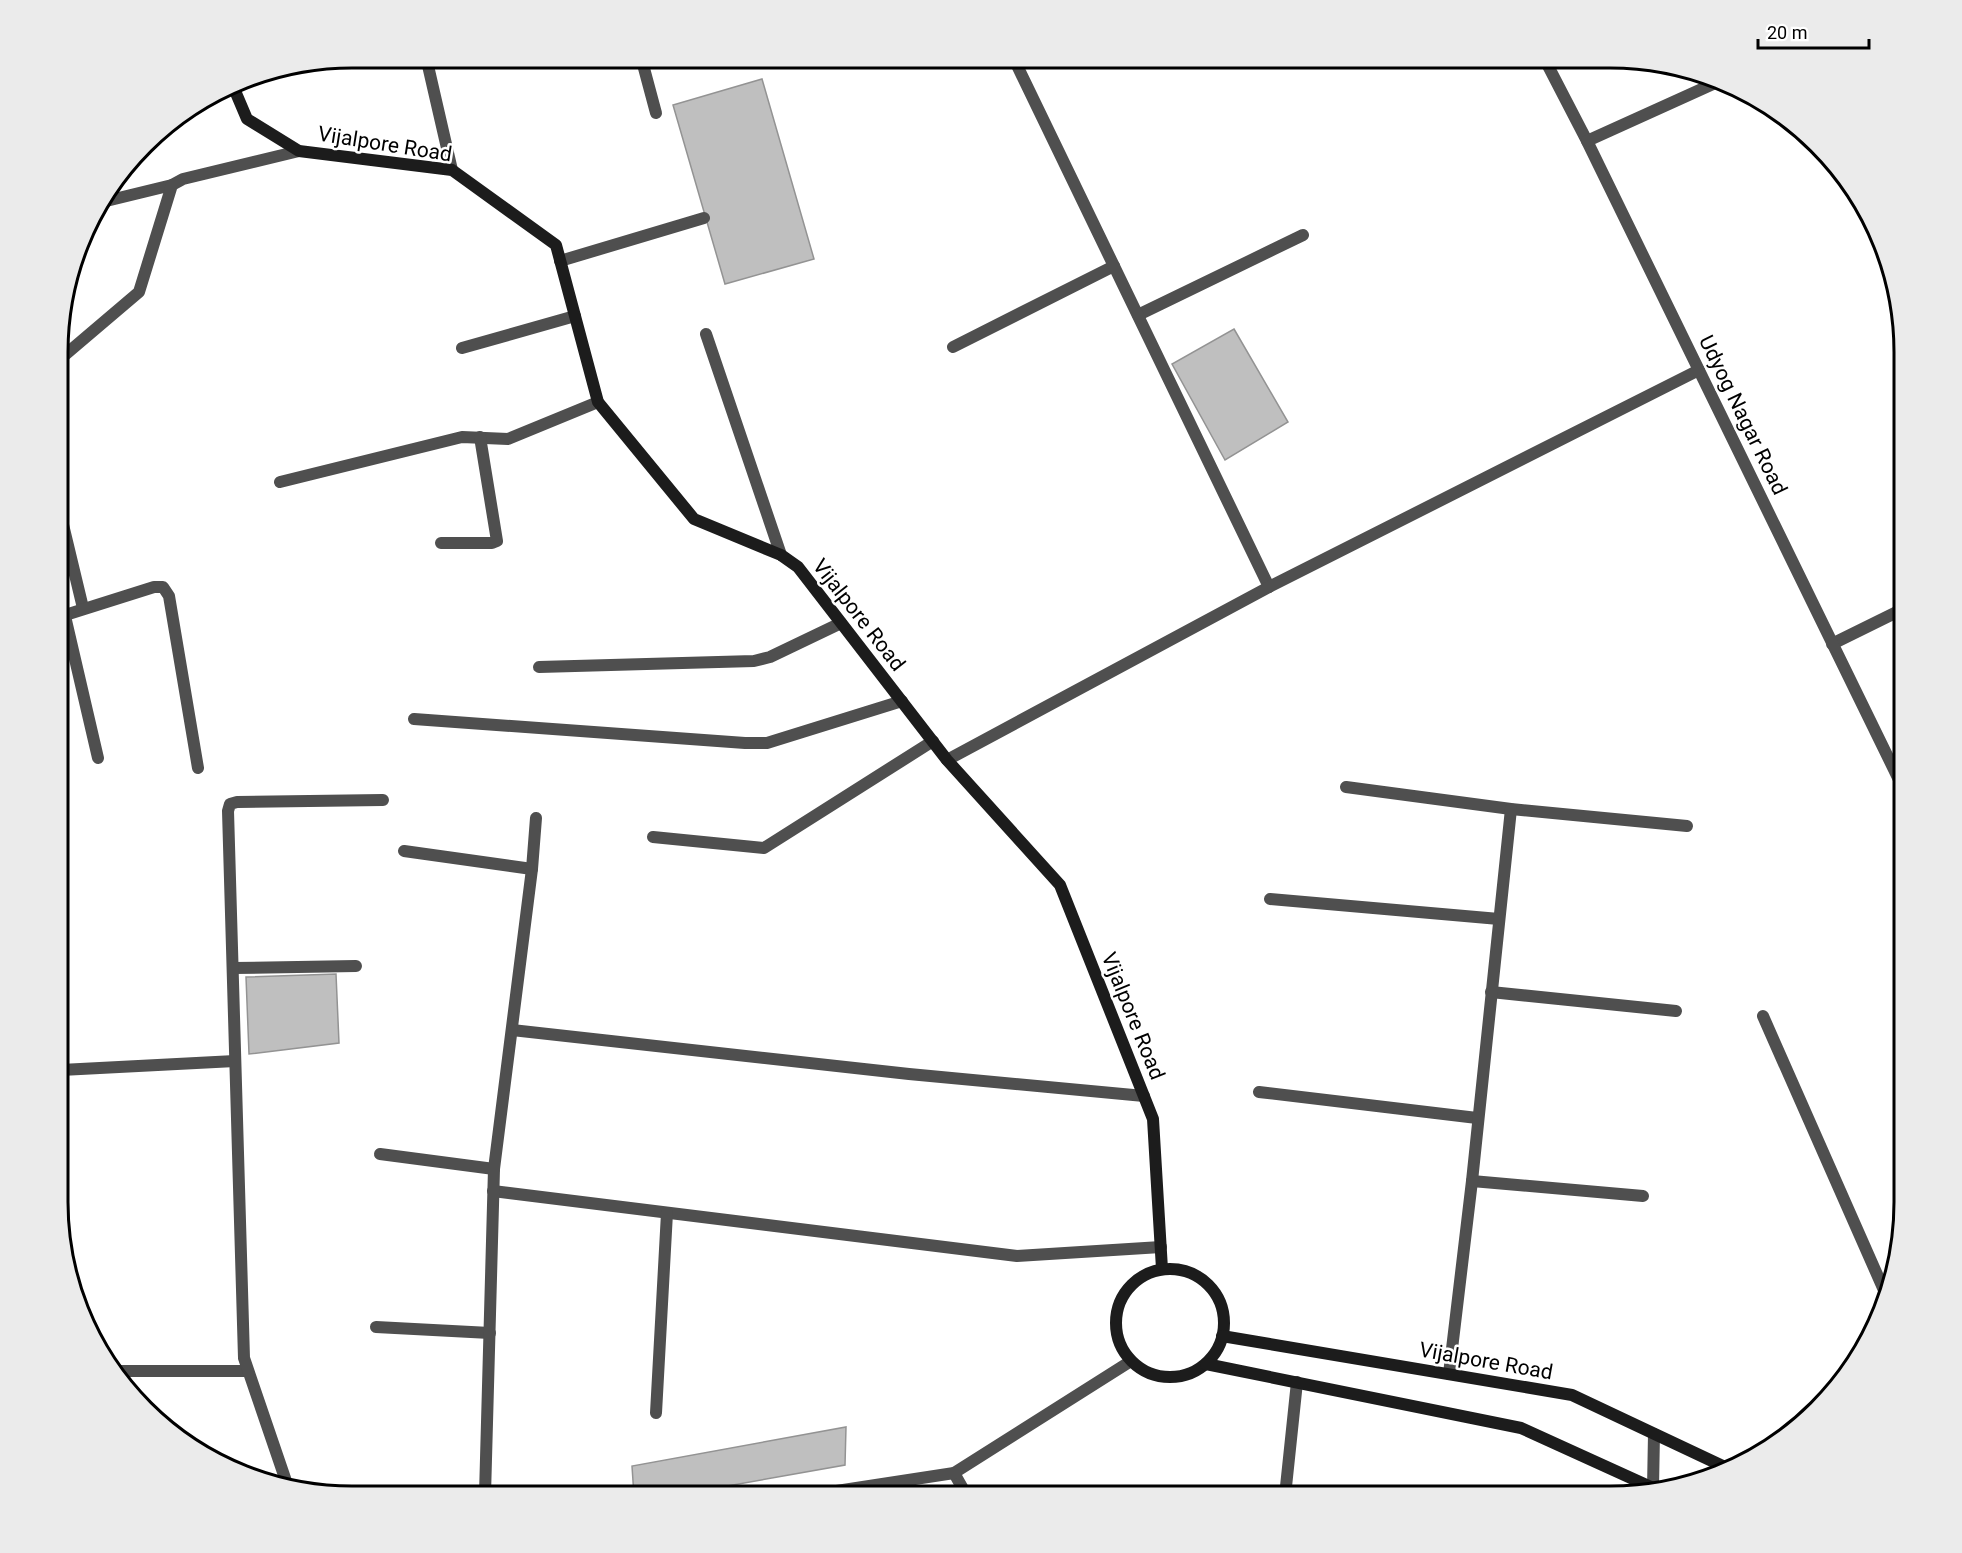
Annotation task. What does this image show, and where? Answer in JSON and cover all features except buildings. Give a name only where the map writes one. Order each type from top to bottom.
[{"type":"main road","name":"Vijalpore Road","points":[[236,92],[247,119],[299,151],[452,170],[556,245],[598,402],[694,519],[781,555],[798,567],[947,760],[1060,885],[1153,1119],[1162,1269]]},
{"type":"main road","points":[[1162,1269],[1180,1270],[1196,1276],[1210,1287],[1219,1301],[1223,1318],[1222,1336],[1216,1351],[1206,1364],[1176,1377],[1160,1376],[1144,1371],[1131,1361],[1121,1347],[1117,1331],[1119,1306],[1132,1284],[1146,1274],[1162,1269]]},
{"type":"main road","name":"Vijalpore Road","points":[[1222,1336],[1572,1395],[1719,1464]]},
{"type":"main road","points":[[1206,1364],[1521,1428],[1643,1484]]},
{"type":"street","points":[[429,68],[452,170]]},
{"type":"street","points":[[644,68],[656,113]]},
{"type":"street","points":[[1019,68],[1269,587]]},
{"type":"street","name":"Udyog Nagar Road","points":[[1549,68],[1894,770]]},
{"type":"street","points":[[1587,141],[1711,86]]},
{"type":"street","points":[[111,200],[172,185],[183,179],[299,151]]},
{"type":"street","points":[[68,352],[139,292],[172,185]]},
{"type":"street","points":[[560,261],[704,218]]},
{"type":"street","points":[[1138,315],[1303,235]]},
{"type":"street","points":[[953,347],[1114,266]]},
{"type":"street","points":[[462,348],[575,316]]},
{"type":"street","points":[[706,334],[781,555]]},
{"type":"street","points":[[947,760],[1269,587],[1699,370]]},
{"type":"street","points":[[280,482],[462,437],[507,439],[598,402]]},
{"type":"street","points":[[441,543],[492,543],[497,541],[480,437]]},
{"type":"street","points":[[68,546],[83,608]]},
{"type":"street","points":[[68,614],[154,587],[163,587],[169,596],[198,768]]},
{"type":"street","points":[[1832,644],[1894,613]]},
{"type":"street","points":[[539,667],[754,661],[770,657],[841,622]]},
{"type":"street","points":[[68,640],[98,758]]},
{"type":"street","points":[[414,719],[734,743],[767,743],[902,701]]},
{"type":"street","points":[[653,837],[764,848],[933,741]]},
{"type":"street","points":[[1346,787],[1511,809],[1687,826]]},
{"type":"street","points":[[285,1477],[247,1371],[243,1338],[228,811],[230,804],[383,800]]},
{"type":"street","points":[[1449,1374],[1472,1181],[1511,809]]},
{"type":"street","points":[[485,1486],[494,1169],[532,869],[536,818]]},
{"type":"street","points":[[404,851],[532,869]]},
{"type":"street","points":[[1270,899],[1499,920]]},
{"type":"street","points":[[233,968],[356,966]]},
{"type":"street","points":[[1491,992],[1676,1011]]},
{"type":"street","points":[[1763,1016],[1882,1285]]},
{"type":"street","points":[[512,1030],[909,1074],[1144,1096]]},
{"type":"street","points":[[68,1070],[236,1060]]},
{"type":"street","points":[[1259,1092],[1477,1118]]},
{"type":"street","points":[[380,1154],[494,1169]]},
{"type":"street","points":[[1472,1181],[1643,1196]]},
{"type":"street","points":[[494,1191],[1017,1256],[1161,1247]]},
{"type":"street","points":[[656,1413],[667,1213]]},
{"type":"street","points":[[376,1327],[490,1333]]},
{"type":"street","points":[[869,1486],[954,1473],[1131,1361]]},
{"type":"street","points":[[123,1371],[247,1371]]},
{"type":"street","points":[[1286,1486],[1297,1382]]},
{"type":"street","points":[[1653,1482],[1654,1434]]},
{"type":"street","points":[[954,1473],[961,1486]]}]
